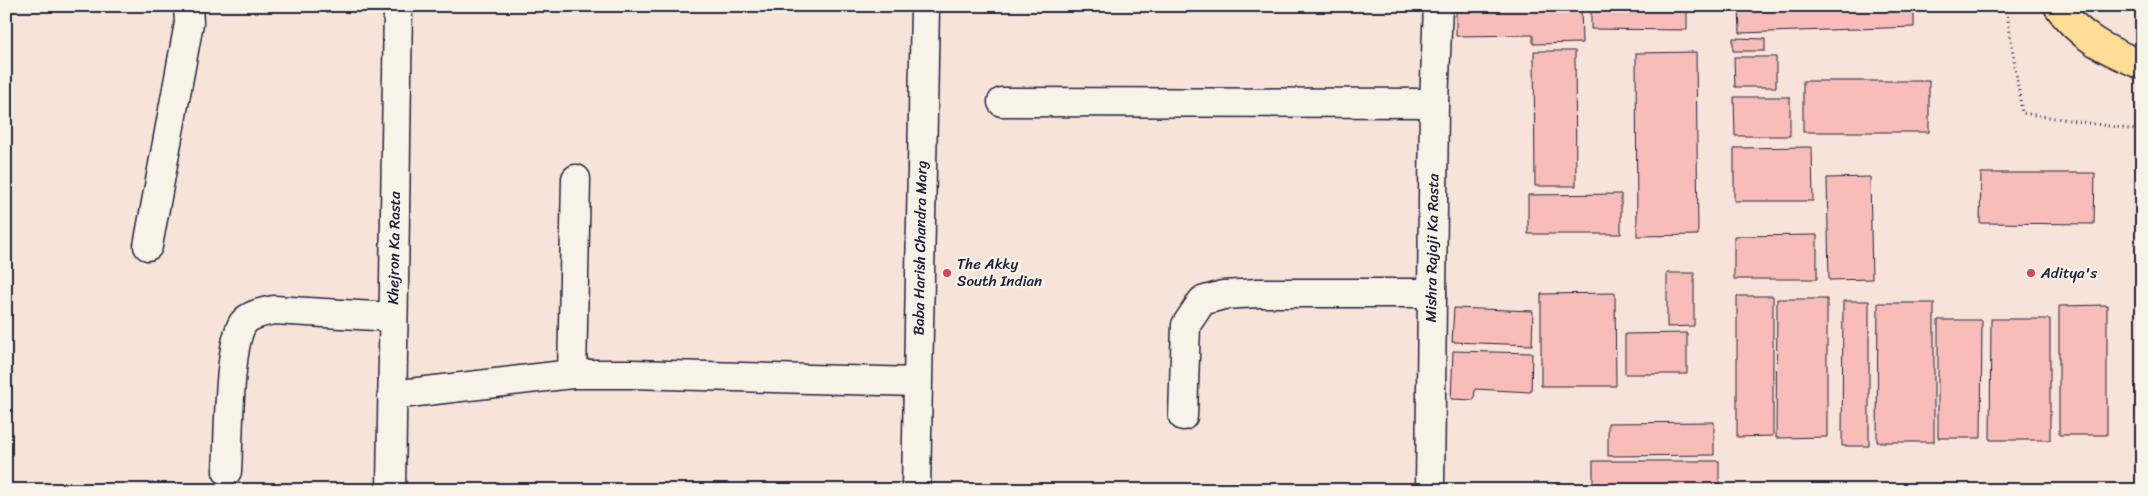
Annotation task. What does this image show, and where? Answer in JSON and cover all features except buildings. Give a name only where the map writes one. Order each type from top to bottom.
[{"type":"main road","points":[[2058,6],[2066,18],[2100,47],[2142,64]]},
{"type":"street","points":[[148,246],[189,23],[188,6]]},
{"type":"street","name":"Khejron Ka Rasta","points":[[391,490],[392,317],[398,6]]},
{"type":"street","name":"Baba Harish Chandra Marg","points":[[916,490],[925,6]]},
{"type":"street","name":"Mishra Rajaji Ka Rasta","points":[[1430,490],[1434,103],[1438,6]]},
{"type":"street","points":[[2142,64],[2142,69]]},
{"type":"street","points":[[1002,102],[1434,103]]},
{"type":"street","points":[[572,374],[576,179]]},
{"type":"street","points":[[1183,416],[1186,324],[1202,301],[1224,295],[1250,294],[1432,294]]},
{"type":"street","points":[[227,471],[234,346],[244,323],[255,314],[274,310],[392,317]]},
{"type":"street","points":[[392,396],[572,374],[917,382]]},
{"type":"path","points":[[2006,6],[2022,113],[2142,131]]},
{"type":"place","name":"The Akky South Indian","points":[[947,273]]},
{"type":"place","name":"Aditya's","points":[[2031,273]]}]
